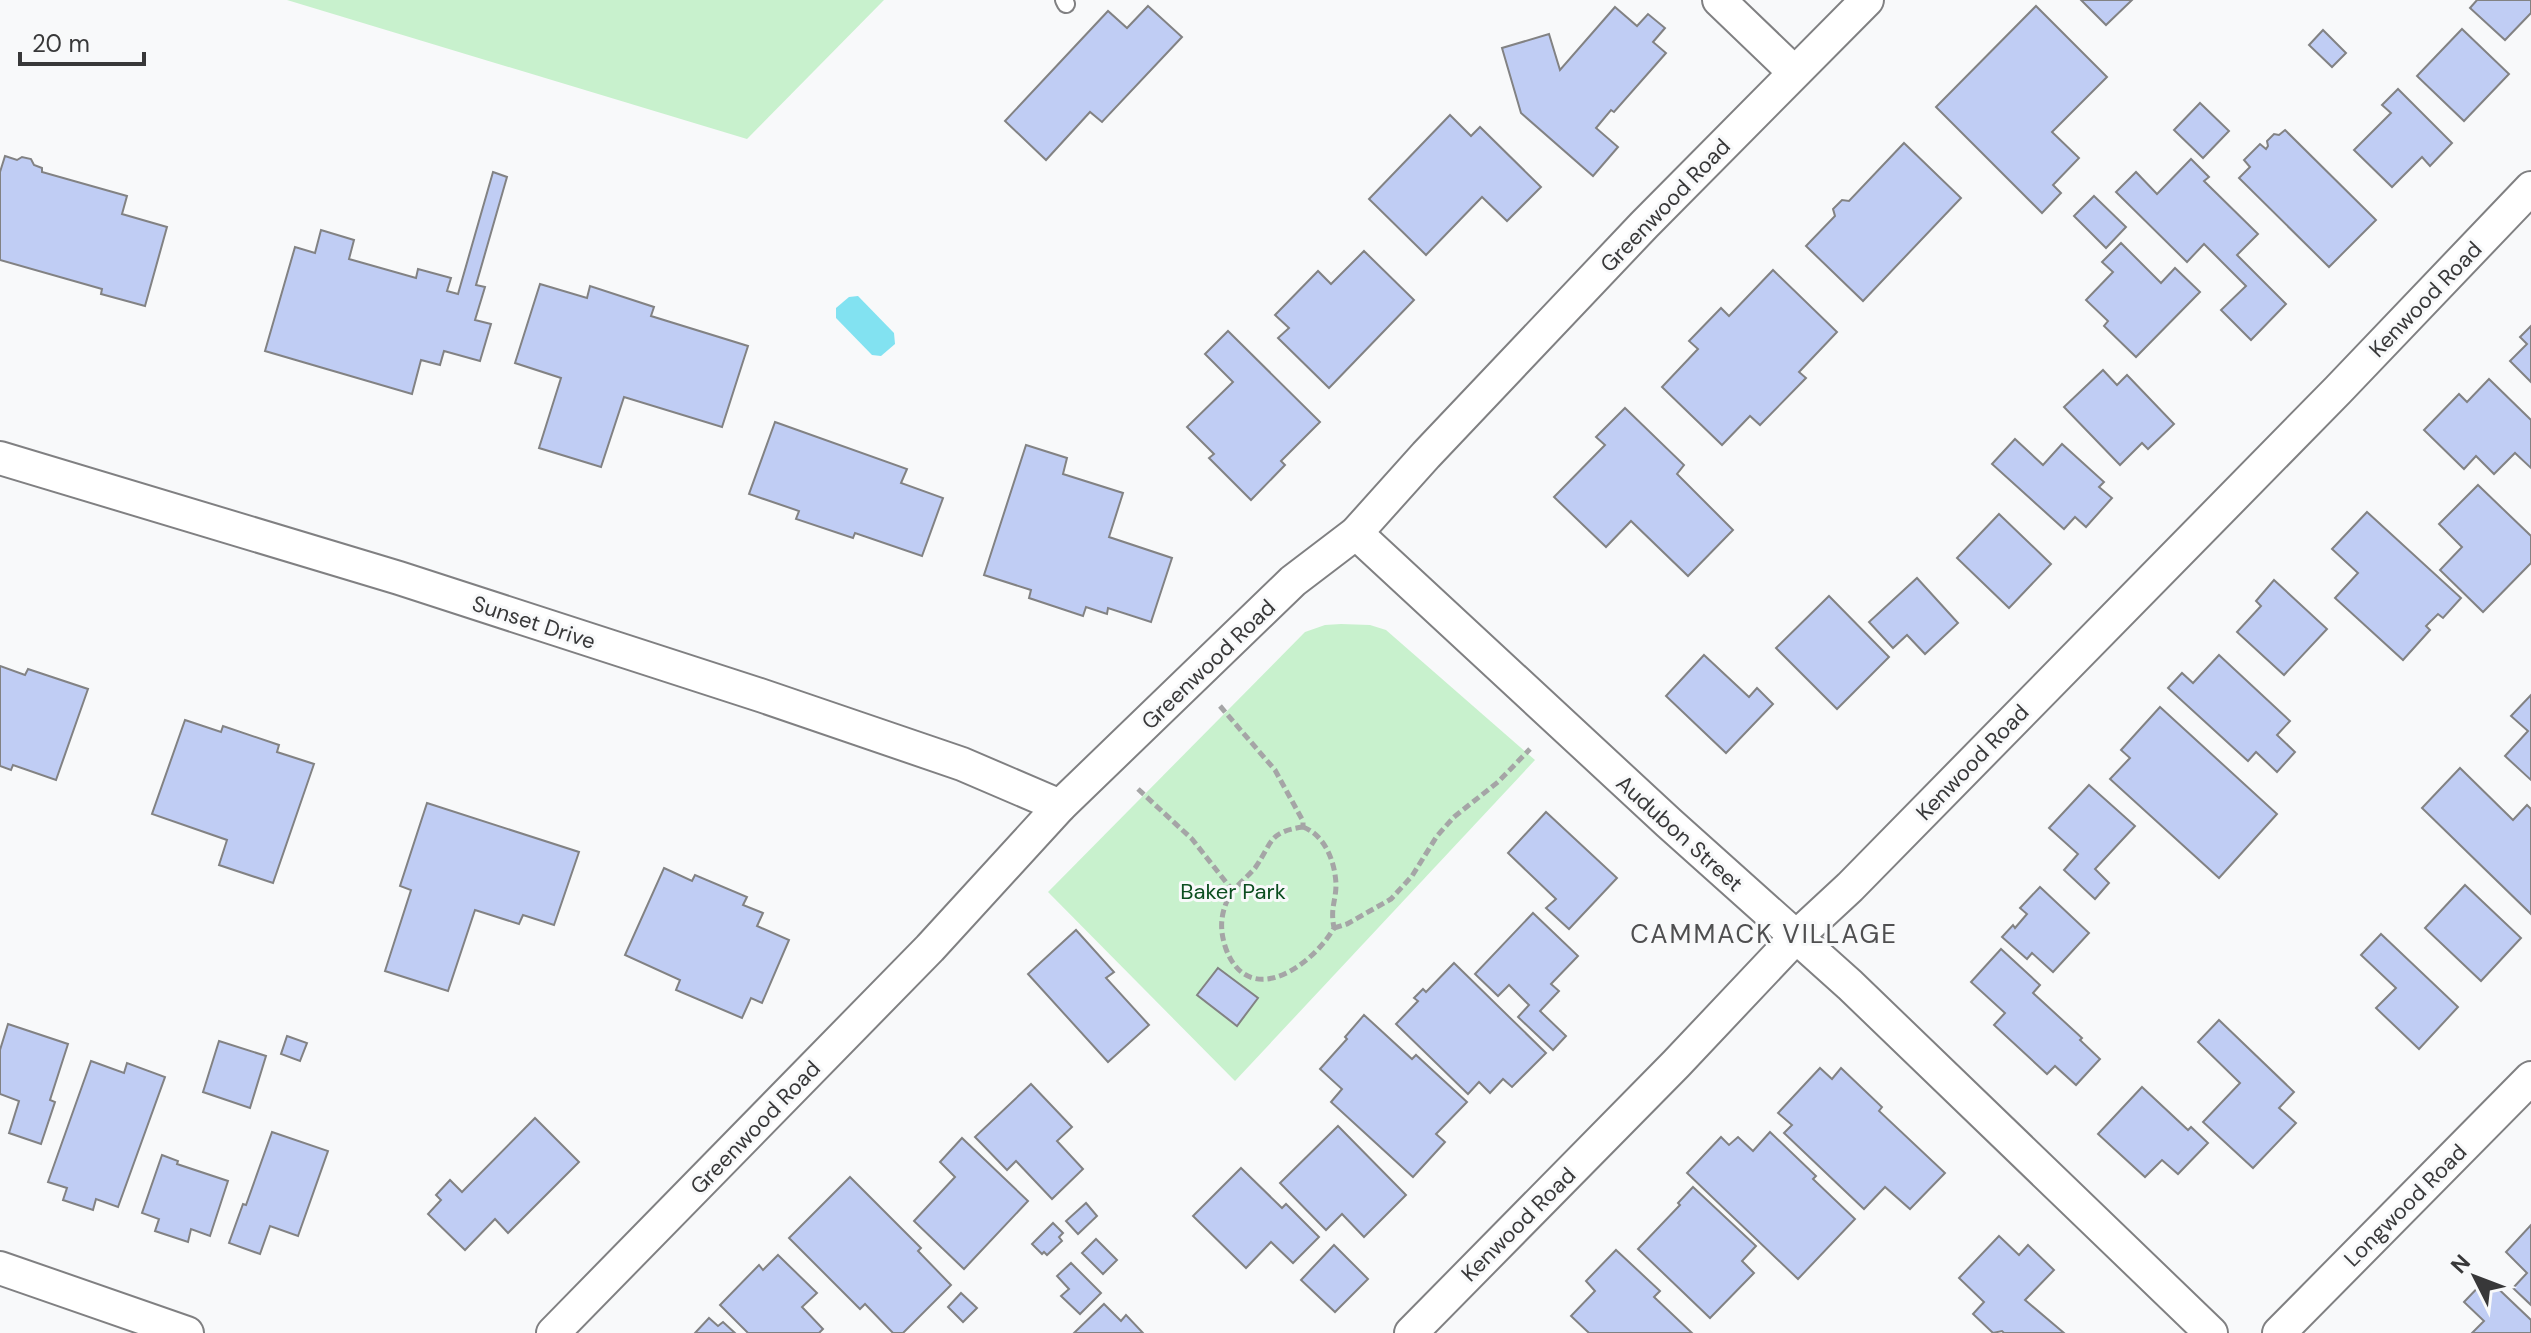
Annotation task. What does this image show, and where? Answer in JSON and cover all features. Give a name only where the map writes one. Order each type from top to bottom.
[{"type":"street","points":[[1719,0],[1794,72]]},
{"type":"street","name":"Greenwood Road","points":[[553,1333],[930,948],[1060,806],[1293,581],[1356,533],[1436,444],[1867,0]]},
{"type":"street","name":"Kenwood Road","points":[[1411,1333],[1676,1064],[1795,938],[1850,887],[2338,390],[2531,188]]},
{"type":"street","name":"Sunset Drive","points":[[0,458],[399,578],[763,696],[962,764],[1060,806]]},
{"type":"street","name":"Audubon Street","points":[[1356,533],[1795,938],[1850,985],[2211,1333]]},
{"type":"street","name":"Longwood Road","points":[[2279,1333],[2531,1078]]},
{"type":"street","points":[[0,1268],[187,1333]]},
{"type":"path","points":[[1220,706],[1275,770],[1303,821],[1303,827]]},
{"type":"path","points":[[1334,928],[1331,907],[1336,884],[1328,854],[1320,837],[1303,827],[1274,836],[1251,872],[1228,896],[1223,911],[1223,939],[1234,965],[1242,973],[1265,981],[1286,972],[1321,947],[1334,928],[1391,899],[1402,889],[1437,836],[1454,817],[1498,782],[1530,749]]},
{"type":"path","points":[[1138,789],[1192,839],[1233,891]]},
{"type":"green space","points":[[287,0],[884,0],[747,139]]},
{"type":"green space","name":"Baker Park","points":[[1325,625],[1370,625],[1386,630],[1535,760],[1235,1081],[1048,892],[1305,632]]},
{"type":"water","points":[[858,296],[894,333],[895,344],[881,356],[872,355],[836,318],[836,308],[849,297]]},
{"type":"building","points":[[2081,0],[2132,0],[2106,25]]},
{"type":"building","points":[[2477,0],[2531,0],[2531,13],[2505,40],[2470,8]]},
{"type":"building","points":[[1148,6],[1182,37],[1102,122],[1090,112],[1046,160],[1005,121],[1108,11],[1127,28]]},
{"type":"building","points":[[2036,6],[2107,77],[2052,132],[2079,158],[2053,185],[2061,193],[2042,213],[1936,107]]},
{"type":"building","points":[[1615,7],[1637,26],[1648,14],[1665,28],[1653,42],[1666,53],[1596,128],[1618,147],[1593,176],[1521,113],[1502,48],[1549,34],[1560,70]]},
{"type":"building","points":[[2462,29],[2509,74],[2464,121],[2417,76]]},
{"type":"building","points":[[2323,30],[2346,53],[2332,67],[2309,45]]},
{"type":"building","points":[[2398,89],[2452,143],[2430,166],[2422,157],[2392,187],[2354,150],[2391,113],[2382,105]]},
{"type":"building","points":[[2200,103],[2229,131],[2203,158],[2174,130]]},
{"type":"building","points":[[1450,115],[1471,136],[1480,127],[1541,187],[1507,221],[1482,197],[1426,255],[1369,199]]},
{"type":"building","points":[[2285,130],[2376,220],[2329,267],[2239,178],[2250,167],[2244,160],[2260,144],[2266,149],[2267,141],[2274,134],[2279,135]]},
{"type":"building","points":[[1904,143],[1961,198],[1863,301],[1806,246],[1835,216],[1833,209],[1842,200],[1849,201]]},
{"type":"building","points":[[5,156],[17,160],[22,157],[31,159],[34,165],[42,168],[42,172],[127,196],[122,214],[167,227],[145,306],[101,294],[102,289],[0,260],[0,172]]},
{"type":"building","points":[[2191,159],[2209,177],[2204,181],[2258,234],[2237,255],[2286,304],[2251,340],[2221,310],[2246,286],[2204,244],[2187,262],[2116,192],[2136,172],[2157,194]]},
{"type":"building","points":[[493,172],[507,177],[476,285],[485,287],[475,320],[491,324],[480,361],[444,351],[440,365],[421,360],[412,394],[265,351],[295,247],[315,253],[321,230],[354,240],[349,259],[416,278],[418,269],[451,278],[447,291],[458,294]]},
{"type":"building","points":[[2094,196],[2126,227],[2106,248],[2074,216]]},
{"type":"building","points":[[2121,243],[2161,283],[2175,268],[2200,292],[2136,357],[2104,326],[2108,321],[2086,300],[2113,272],[2102,262]]},
{"type":"building","points":[[1364,251],[1414,300],[1329,388],[1278,338],[1289,328],[1275,315],[1318,271],[1331,284]]},
{"type":"building","points":[[1773,270],[1837,332],[1799,372],[1806,378],[1760,425],[1750,416],[1722,445],[1662,387],[1698,349],[1689,341],[1721,308],[1729,316]]},
{"type":"building","points":[[540,284],[587,298],[590,286],[654,307],[651,316],[748,346],[722,427],[624,397],[601,467],[539,448],[561,378],[515,363]]},
{"type":"building","points":[[2531,326],[2531,382],[2510,361],[2527,344],[2520,337]]},
{"type":"building","points":[[1228,331],[1320,422],[1281,461],[1285,465],[1251,500],[1209,458],[1214,454],[1187,427],[1233,382],[1205,354]]},
{"type":"building","points":[[2103,370],[2117,385],[2127,375],[2174,424],[2148,449],[2142,443],[2120,465],[2064,407]]},
{"type":"building","points":[[2489,379],[2531,420],[2531,468],[2515,453],[2494,474],[2476,456],[2464,469],[2424,430],[2459,394],[2467,402]]},
{"type":"building","points":[[1625,408],[1684,465],[1677,474],[1733,530],[1688,576],[1631,521],[1606,547],[1554,497],[1605,445],[1596,437]]},
{"type":"building","points":[[775,422],[907,469],[901,483],[943,498],[922,556],[855,533],[853,538],[796,519],[799,511],[749,494]]},
{"type":"building","points":[[2015,439],[2043,465],[2062,444],[2104,482],[2099,487],[2112,498],[2086,527],[2075,517],[2064,529],[1992,464]]},
{"type":"building","points":[[1026,445],[1067,458],[1063,474],[1123,493],[1109,537],[1172,558],[1151,622],[1108,608],[1107,614],[1086,607],[1083,616],[1029,598],[1031,590],[984,575]]},
{"type":"building","points":[[2478,485],[2531,536],[2531,563],[2483,612],[2440,570],[2462,547],[2439,524]]},
{"type":"building","points":[[2367,512],[2461,598],[2443,618],[2438,614],[2426,626],[2430,630],[2403,660],[2335,598],[2358,573],[2332,549]]},
{"type":"building","points":[[1999,514],[2051,564],[2009,608],[1957,558]]},
{"type":"building","points":[[1917,578],[1958,623],[1925,654],[1907,635],[1893,648],[1869,622]]},
{"type":"building","points":[[2274,580],[2327,629],[2284,675],[2237,632],[2261,606],[2256,601]]},
{"type":"building","points":[[1829,596],[1889,657],[1837,709],[1776,648]]},
{"type":"building","points":[[1704,655],[1749,697],[1757,688],[1773,704],[1726,753],[1666,696]]},
{"type":"building","points":[[2219,655],[2290,721],[2277,735],[2295,752],[2277,772],[2256,752],[2248,761],[2168,688],[2182,673],[2193,683]]},
{"type":"building","points":[[0,666],[25,675],[28,669],[88,689],[56,780],[13,765],[11,770],[0,766]]},
{"type":"building","points":[[2531,695],[2531,780],[2505,756],[2528,731],[2511,716]]},
{"type":"building","points":[[2160,707],[2277,814],[2219,878],[2110,779],[2130,758],[2121,750]]},
{"type":"building","points":[[185,720],[221,732],[223,726],[279,745],[277,752],[314,764],[273,883],[219,865],[227,840],[152,814]]},
{"type":"building","points":[[2460,768],[2513,820],[2527,805],[2531,809],[2531,914],[2422,808]]},
{"type":"building","points":[[2089,785],[2135,826],[2095,869],[2109,883],[2095,899],[2064,870],[2078,854],[2049,828]]},
{"type":"building","points":[[427,803],[579,852],[554,925],[523,915],[519,924],[475,910],[448,991],[385,971],[411,890],[400,886]]},
{"type":"building","points":[[1546,812],[1617,878],[1569,929],[1546,908],[1556,899],[1508,853]]},
{"type":"building","points":[[664,868],[692,881],[695,875],[747,897],[743,905],[763,913],[757,926],[789,940],[762,1003],[751,998],[742,1018],[676,990],[680,980],[625,955]]},
{"type":"building","points":[[2465,885],[2521,938],[2481,981],[2425,928]]},
{"type":"building","points":[[2040,887],[2089,933],[2053,972],[2032,953],[2027,959],[2002,937],[2027,914],[2020,908]]},
{"type":"building","points":[[1533,913],[1578,956],[1551,984],[1559,991],[1540,1011],[1566,1036],[1553,1050],[1518,1017],[1529,1005],[1509,985],[1498,996],[1475,974]]},
{"type":"building","points":[[1076,930],[1114,972],[1106,978],[1149,1025],[1108,1062],[1028,974]]},
{"type":"building","points":[[2381,934],[2458,1007],[2419,1049],[2376,1008],[2396,988],[2361,955]]},
{"type":"building","points":[[2001,949],[2040,985],[2033,993],[2100,1059],[2076,1085],[2055,1066],[2047,1074],[1994,1025],[2005,1013],[1971,982]]},
{"type":"building","points":[[1454,963],[1546,1053],[1512,1087],[1503,1079],[1490,1093],[1479,1082],[1468,1094],[1396,1024],[1418,1001],[1414,998],[1423,989],[1426,992]]},
{"type":"building","points":[[1218,968],[1258,998],[1237,1026],[1197,995]]},
{"type":"building","points":[[1364,1015],[1412,1059],[1416,1055],[1467,1102],[1436,1134],[1445,1142],[1413,1177],[1331,1102],[1342,1089],[1320,1069]]},
{"type":"building","points":[[2219,1020],[2294,1092],[2279,1108],[2296,1123],[2253,1168],[2203,1122],[2240,1083],[2198,1042]]},
{"type":"building","points":[[8,1024],[68,1044],[50,1100],[55,1102],[41,1144],[9,1133],[19,1101],[0,1094],[0,1050]]},
{"type":"building","points":[[287,1036],[307,1043],[300,1061],[281,1054]]},
{"type":"building","points":[[219,1041],[266,1056],[250,1108],[203,1092]]},
{"type":"building","points":[[91,1061],[124,1073],[127,1063],[165,1077],[118,1207],[96,1199],[93,1210],[63,1200],[67,1188],[48,1182]]},
{"type":"building","points":[[1820,1068],[1832,1079],[1841,1068],[1882,1107],[1879,1111],[1945,1173],[1910,1209],[1885,1187],[1864,1209],[1784,1133],[1792,1125],[1778,1113]]},
{"type":"building","points":[[1031,1084],[1072,1127],[1057,1141],[1083,1169],[1052,1199],[1016,1161],[1007,1170],[975,1137]]},
{"type":"building","points":[[2142,1087],[2188,1130],[2191,1127],[2208,1143],[2178,1174],[2162,1160],[2145,1177],[2098,1134]]},
{"type":"building","points":[[535,1118],[579,1162],[508,1233],[495,1219],[465,1250],[428,1214],[441,1200],[436,1195],[450,1180],[462,1192]]},
{"type":"building","points":[[1338,1126],[1406,1195],[1364,1237],[1342,1214],[1326,1230],[1280,1183]]},
{"type":"building","points":[[272,1132],[328,1151],[298,1236],[270,1226],[260,1254],[229,1243]]},
{"type":"building","points":[[1770,1132],[1855,1219],[1798,1279],[1687,1173],[1721,1137],[1729,1145],[1738,1137],[1753,1151]]},
{"type":"building","points":[[962,1138],[1028,1201],[964,1269],[914,1221],[955,1177],[940,1162]]},
{"type":"building","points":[[162,1155],[178,1161],[177,1164],[228,1181],[210,1236],[191,1229],[188,1242],[155,1231],[159,1219],[142,1213]]},
{"type":"building","points":[[1241,1168],[1282,1208],[1286,1204],[1319,1237],[1293,1263],[1271,1242],[1246,1268],[1193,1216]]},
{"type":"building","points":[[850,1177],[921,1248],[918,1251],[951,1285],[903,1333],[893,1333],[865,1304],[860,1309],[789,1238]]},
{"type":"building","points":[[1693,1187],[1756,1246],[1742,1261],[1754,1273],[1710,1318],[1638,1249]]},
{"type":"building","points":[[1086,1203],[1097,1216],[1078,1234],[1066,1221]]},
{"type":"building","points":[[1053,1223],[1063,1233],[1059,1237],[1062,1241],[1047,1255],[1042,1254],[1032,1244]]},
{"type":"building","points":[[2531,1225],[2531,1305],[2513,1288],[2527,1273],[2506,1252]]},
{"type":"building","points":[[1999,1236],[2019,1255],[2028,1245],[2054,1270],[2025,1300],[2064,1333],[1993,1333],[1973,1314],[1984,1302],[1959,1278]]},
{"type":"building","points":[[1096,1239],[1117,1260],[1103,1274],[1082,1253]]},
{"type":"building","points":[[1334,1245],[1368,1279],[1335,1312],[1301,1280]]},
{"type":"building","points":[[1616,1250],[1660,1291],[1654,1297],[1692,1333],[1589,1333],[1571,1316],[1595,1291],[1586,1281]]},
{"type":"building","points":[[778,1255],[817,1293],[802,1307],[823,1329],[819,1333],[748,1333],[720,1305],[759,1265],[763,1270]]},
{"type":"building","points":[[1071,1263],[1101,1293],[1080,1314],[1061,1296],[1069,1289],[1057,1276]]},
{"type":"building","points":[[2487,1278],[2531,1320],[2531,1333],[2472,1333],[2484,1321],[2464,1302]]},
{"type":"building","points":[[961,1293],[977,1308],[963,1322],[948,1307]]},
{"type":"building","points":[[1104,1304],[1121,1321],[1126,1315],[1143,1333],[1074,1333]]},
{"type":"building","points":[[709,1318],[718,1326],[723,1322],[735,1333],[695,1333]]},
{"type":"district","name":"CAMMACK VILLAGE","points":[[1764,934]]}]
